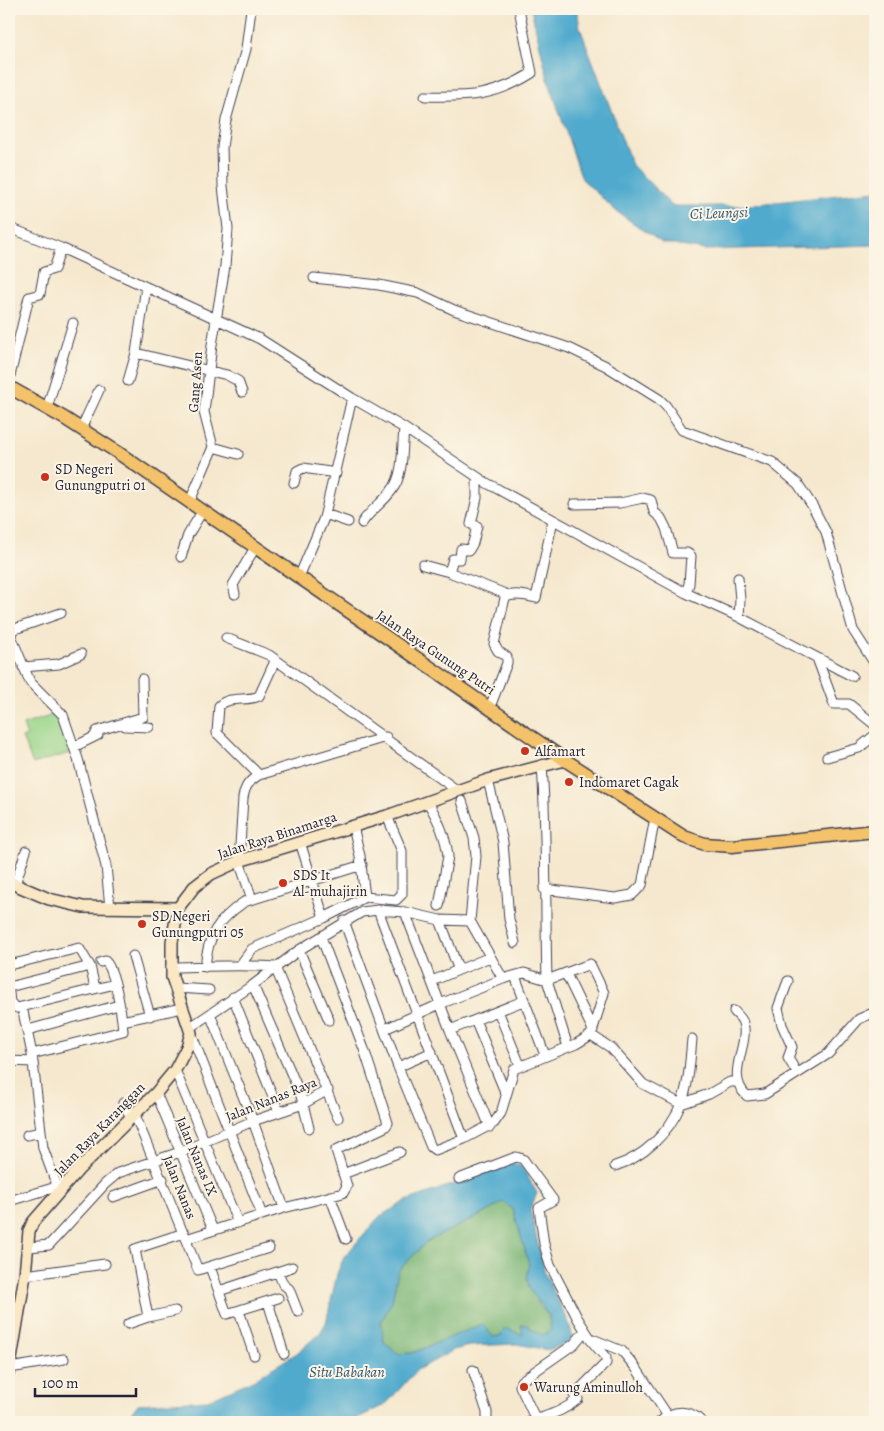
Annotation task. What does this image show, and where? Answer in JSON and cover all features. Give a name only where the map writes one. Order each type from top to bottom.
[{"type":"main road","name":"Jalan Raya Gunung Putri","points":[[9,387],[81,429],[204,510],[565,760],[694,841],[717,846],[769,843],[875,831]]},
{"type":"street","name":"Gang Asen","points":[[213,447],[204,412],[225,266],[228,229],[222,186],[222,148],[226,120],[246,49],[251,9]]},
{"type":"street","points":[[425,96],[468,98],[482,95],[512,84],[532,72],[519,9]]},
{"type":"street","points":[[10,228],[61,248],[216,321],[260,339],[352,398],[404,428],[478,478],[686,593],[739,617],[852,676]]},
{"type":"street","points":[[9,380],[29,297],[40,294],[44,272],[54,269],[61,248]]},
{"type":"street","points":[[314,278],[406,289],[454,310],[569,348],[606,366],[659,400],[666,406],[682,430],[772,462],[798,484],[819,518],[835,559],[854,630],[875,664]]},
{"type":"street","points":[[128,381],[136,353],[146,287]]},
{"type":"street","points":[[47,408],[72,323]]},
{"type":"street","points":[[136,353],[209,371],[236,380],[242,392]]},
{"type":"street","points":[[81,429],[99,390]]},
{"type":"street","points":[[299,577],[314,546],[325,514],[352,398]]},
{"type":"street","points":[[362,523],[370,511],[391,492],[396,484],[401,463],[404,428]]},
{"type":"street","points":[[190,501],[213,447],[238,454]]},
{"type":"street","points":[[294,484],[297,471],[303,468],[336,473]]},
{"type":"street","points":[[449,572],[453,559],[460,559],[461,548],[469,550],[473,542],[477,526],[471,524],[471,520],[476,506],[478,478]]},
{"type":"street","points":[[574,504],[620,503],[643,498],[651,500],[654,512],[661,518],[666,528],[673,553],[687,552],[691,556],[689,584],[686,593]]},
{"type":"street","points":[[180,557],[188,535],[204,510]]},
{"type":"street","points":[[325,514],[348,522]]},
{"type":"street","points":[[423,565],[449,572],[508,595],[536,598],[553,520]]},
{"type":"street","points":[[236,594],[233,585],[256,546]]},
{"type":"street","points":[[738,578],[739,617]]},
{"type":"street","points":[[490,708],[508,663],[507,657],[498,651],[494,644],[505,598],[508,595]]},
{"type":"street","points":[[61,613],[9,631],[23,667],[34,688],[63,716],[74,747],[106,866],[110,908]]},
{"type":"street","points":[[226,638],[263,651],[386,737],[460,796],[474,838],[476,856],[470,921],[504,978]]},
{"type":"street","points":[[23,667],[59,664],[81,654]]},
{"type":"street","points":[[817,658],[834,704],[849,704],[875,725]]},
{"type":"street","points":[[259,775],[221,739],[216,728],[219,706],[227,700],[250,699],[260,696],[275,661]]},
{"type":"street","points":[[95,736],[96,731],[143,717],[142,678]]},
{"type":"street","points":[[74,747],[95,736],[127,726],[149,727]]},
{"type":"street","points":[[827,757],[859,748],[875,735]]},
{"type":"street","points":[[252,899],[239,861],[245,788],[251,780],[259,775],[386,737]]},
{"type":"street","name":"Jalan Raya Binamarga","points":[[178,908],[190,892],[203,880],[239,861],[387,816],[427,801],[460,796],[488,780],[565,760]]},
{"type":"street","points":[[542,765],[546,821],[544,889],[547,980],[568,1047]]},
{"type":"street","points":[[488,780],[503,842],[509,919],[515,943]]},
{"type":"street","points":[[427,801],[433,811],[447,848],[448,856],[439,906]]},
{"type":"street","points":[[241,964],[252,949],[324,918],[365,897],[400,899],[402,894],[402,851],[387,816]]},
{"type":"street","points":[[544,889],[615,898],[632,895],[642,885],[655,818]]},
{"type":"street","points":[[353,826],[362,865],[365,897]]},
{"type":"street","points":[[300,842],[324,918]]},
{"type":"street","points":[[26,851],[12,883],[67,904],[110,908],[178,908],[173,927],[171,967],[176,988],[190,1031],[262,1215]]},
{"type":"street","points":[[205,967],[207,947],[217,925],[228,913],[244,902],[362,865]]},
{"type":"street","points":[[190,1031],[210,1014],[253,985],[299,950],[321,938],[344,921],[362,912],[378,910],[405,912],[440,920],[470,921]]},
{"type":"street","points":[[378,910],[464,1139]]},
{"type":"street","points":[[405,912],[450,1030],[490,1127]]},
{"type":"street","points":[[440,920],[458,968]]},
{"type":"street","points":[[344,921],[398,1068],[432,1149],[464,1139],[490,1127],[501,1112],[510,1074],[514,1068],[568,1047],[592,1032],[604,993],[590,964],[547,980],[529,974],[515,976],[504,978],[440,1004],[385,1030]]},
{"type":"street","points":[[148,1317],[136,1249],[213,1230],[284,1208],[343,1193],[347,1186],[336,1153],[337,1148],[385,1127],[388,1123],[364,1049],[321,938]]},
{"type":"street","points":[[9,965],[79,948],[90,966],[95,988]]},
{"type":"street","points":[[299,950],[329,1020]]},
{"type":"street","points":[[133,956],[150,1016]]},
{"type":"street","points":[[432,981],[458,968],[490,956]]},
{"type":"street","points":[[9,1061],[33,1058],[123,1031],[115,984],[109,964],[105,961],[101,962]]},
{"type":"street","points":[[171,967],[241,964],[276,967]]},
{"type":"street","points":[[9,987],[90,966]]},
{"type":"street","name":"Jalan Nanas Raya","points":[[29,1246],[49,1246],[105,1184],[118,1173],[180,1152],[253,1121],[303,1104],[328,1090],[276,967]]},
{"type":"street","points":[[566,974],[592,1032],[611,1048],[643,1084],[681,1104],[709,1094],[730,1082],[738,1082]]},
{"type":"street","points":[[515,976],[545,1055]]},
{"type":"street","points":[[788,981],[778,1008],[782,1024],[792,1046],[788,1058],[797,1073]]},
{"type":"street","points":[[9,993],[12,1006],[17,1008],[115,984]]},
{"type":"street","points":[[253,985],[303,1104],[309,1128]]},
{"type":"street","points":[[176,988],[209,990]]},
{"type":"street","points":[[233,997],[280,1112]]},
{"type":"street","points":[[450,1030],[523,1001]]},
{"type":"street","points":[[28,1030],[118,1005]]},
{"type":"street","points":[[9,1201],[61,1185],[43,1148],[33,1058],[22,1007]]},
{"type":"street","points":[[122,1021],[182,1008]]},
{"type":"street","points":[[498,1011],[520,1065]]},
{"type":"street","points":[[734,1011],[742,1019],[744,1029],[738,1082],[747,1096],[765,1094],[828,1054],[859,1019],[875,1012]]},
{"type":"street","points":[[210,1014],[253,1121],[284,1208]]},
{"type":"street","points":[[475,1020],[506,1094]]},
{"type":"street","name":"Jalan Raya Karanggan","points":[[9,1370],[25,1275],[29,1231],[33,1222],[61,1185],[133,1117],[175,1070],[187,1047],[190,1031]]},
{"type":"street","points":[[614,1166],[632,1160],[649,1148],[667,1127],[681,1104],[692,1039]]},
{"type":"street","points":[[398,1068],[432,1052]]},
{"type":"street","points":[[175,1070],[238,1222]]},
{"type":"street","points":[[328,1090],[338,1118]]},
{"type":"street","name":"Jalan Nanas IX","points":[[156,1093],[213,1230]]},
{"type":"street","name":"Jalan Nanas","points":[[123,1102],[133,1117],[155,1161],[198,1270],[210,1267]]},
{"type":"street","points":[[27,1135],[41,1132]]},
{"type":"street","points":[[342,1174],[400,1152]]},
{"type":"street","points":[[459,1179],[516,1157],[523,1159],[553,1200],[539,1208],[544,1244],[552,1272],[588,1335],[606,1358],[606,1362],[574,1395],[578,1399],[558,1413],[538,1421],[520,1386],[520,1381],[588,1335]]},
{"type":"street","points":[[113,1197],[163,1179]]},
{"type":"street","points":[[330,1196],[346,1239]]},
{"type":"street","points":[[268,1248],[210,1267],[227,1314],[278,1298]]},
{"type":"street","points":[[25,1275],[105,1264]]},
{"type":"street","points":[[219,1291],[292,1267]]},
{"type":"street","points":[[278,1272],[289,1289],[298,1312]]},
{"type":"street","points":[[268,1302],[284,1354]]},
{"type":"street","points":[[128,1324],[175,1311]]},
{"type":"street","points":[[239,1311],[254,1355]]},
{"type":"street","points":[[588,1335],[622,1351],[636,1368],[668,1416]]},
{"type":"street","points":[[9,1370],[64,1359]]},
{"type":"street","points":[[473,1370],[487,1412],[487,1422]]},
{"type":"street","points":[[660,1422],[668,1416],[681,1411],[690,1413],[702,1422]]},
{"type":"green space","points":[[59,713],[73,752],[33,764],[22,738],[27,736],[23,725]]},
{"type":"green space","points":[[503,1202],[513,1209],[529,1264],[527,1279],[540,1306],[549,1316],[551,1330],[544,1335],[535,1332],[527,1325],[521,1325],[524,1335],[512,1333],[493,1337],[482,1325],[412,1353],[397,1354],[384,1342],[381,1322],[392,1301],[398,1271],[426,1242]]},
{"type":"water","name":"Ci Leungsi","points":[[531,9],[577,9],[580,28],[632,165],[672,206],[741,206],[875,191],[875,245],[705,250],[662,243],[616,211],[582,179],[548,79]]},
{"type":"water","name":"Situ Babakan","points":[[513,1163],[522,1167],[537,1193],[530,1210],[545,1274],[570,1325],[572,1336],[568,1343],[548,1350],[517,1344],[469,1346],[454,1350],[417,1370],[386,1404],[350,1422],[117,1422],[132,1412],[138,1404],[208,1400],[253,1380],[297,1353],[320,1333],[326,1323],[337,1274],[344,1257],[379,1217],[406,1201]],"holes":[[[503,1202],[513,1209],[529,1264],[527,1279],[529,1288],[549,1316],[551,1330],[544,1335],[535,1332],[527,1325],[521,1325],[523,1335],[505,1328],[501,1336],[493,1337],[483,1324],[412,1353],[397,1354],[384,1342],[381,1322],[392,1301],[398,1271],[426,1242]]]},
{"type":"place","name":"SD Negeri Gunungputri 01","points":[[45,477]]},
{"type":"place","name":"Alfamart","points":[[525,751]]},
{"type":"place","name":"Indomaret Cagak","points":[[569,782]]},
{"type":"place","name":"SDS It Al-muhajirin","points":[[283,883]]},
{"type":"place","name":"SD Negeri Gunungputri 05","points":[[142,924]]},
{"type":"place","name":"Warung Aminulloh","points":[[524,1387]]}]
